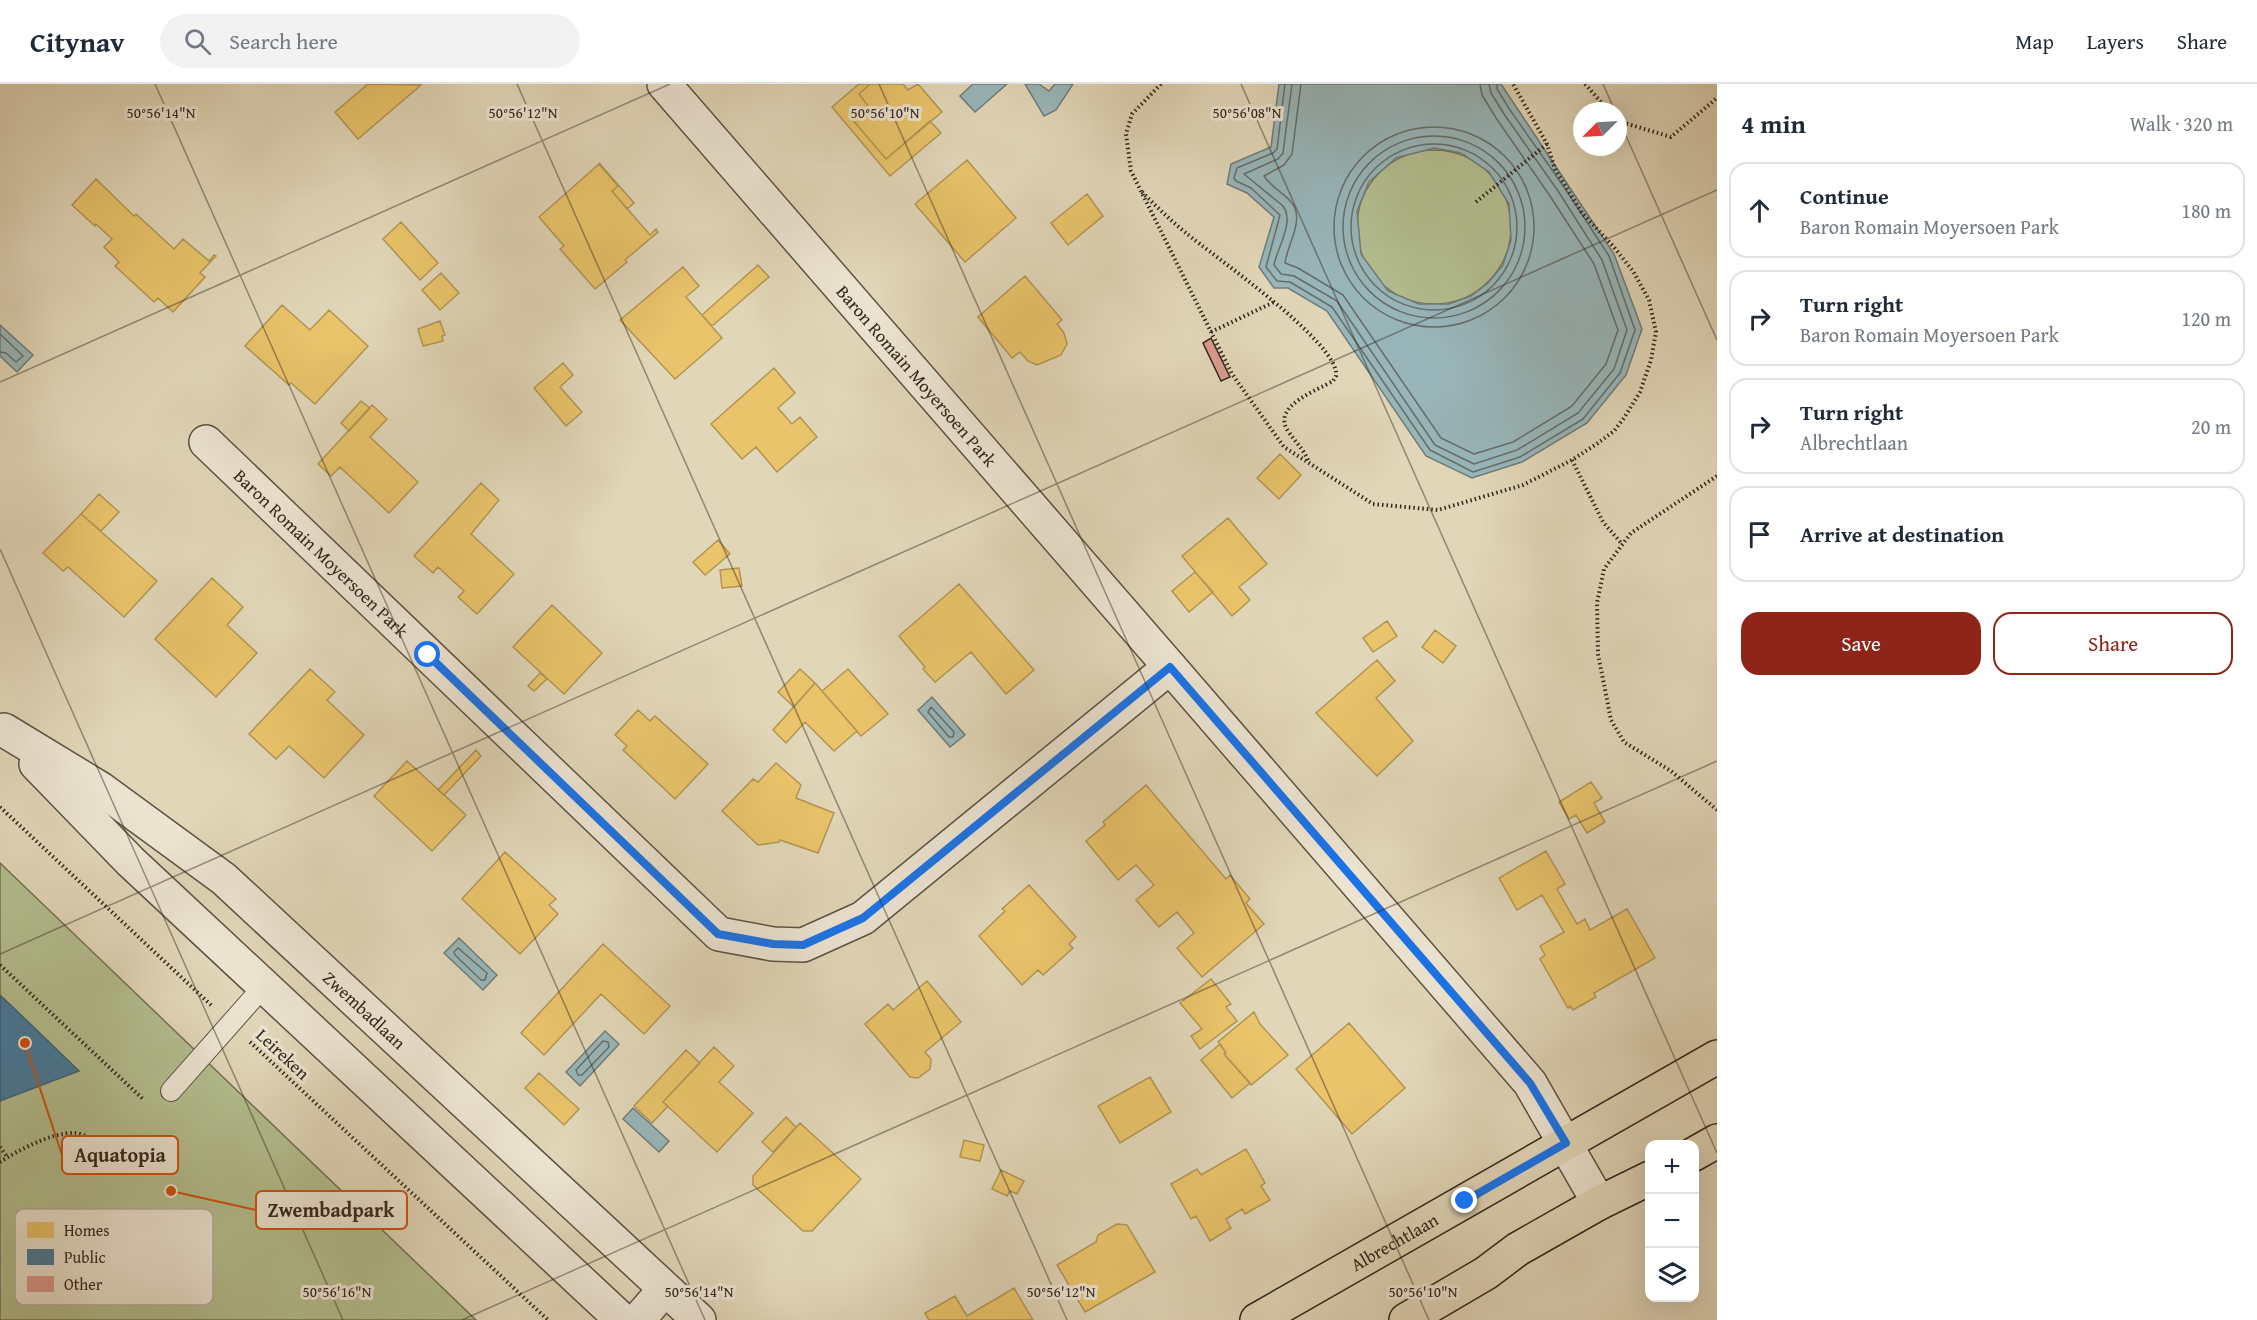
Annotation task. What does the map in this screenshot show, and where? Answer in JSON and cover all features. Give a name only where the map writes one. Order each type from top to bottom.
[{"type":"main road","name":"Albrechtlaan","points":[[1257,1320],[1717,1057]]},
{"type":"main road","points":[[1699,1152],[1717,1142]]},
{"type":"main road","points":[[1406,1320],[1486,1273],[1518,1249],[1599,1203],[1645,1180]]},
{"type":"street","name":"Baron Romain Moyersoen Park","points":[[664,84],[1530,1083],[1599,1203]]},
{"type":"street","name":"Baron Romain Moyersoen Park","points":[[206,442],[718,934],[773,944],[803,945],[863,918],[1170,667]]},
{"type":"street","name":"Zwembadlaan","points":[[2,729],[130,861],[622,1320]]},
{"type":"street","name":"Zwembadlaan","points":[[2,729],[101,789],[224,879],[699,1320]]},
{"type":"street","points":[[263,987],[286,962],[445,1108],[475,1112]]},
{"type":"street","points":[[638,1320],[665,1289]]},
{"type":"lane","points":[[171,1091],[263,987]]},
{"type":"path","points":[[1161,84],[1132,114],[1126,134],[1131,171],[1232,374],[1284,447],[1373,504],[1438,510],[1523,485],[1572,460],[1614,431],[1640,392],[1651,360],[1656,332],[1649,300],[1633,271],[1582,213],[1555,169],[1513,84]]},
{"type":"path","points":[[1585,84],[1601,102]]},
{"type":"path","points":[[1627,124],[1671,137],[1717,98]]},
{"type":"path","points":[[1476,202],[1545,146]]},
{"type":"path","points":[[1140,189],[1186,234],[1274,302],[1324,349],[1337,371],[1332,381],[1296,401],[1285,416],[1287,430],[1303,448],[1309,462]]},
{"type":"path","points":[[1211,332],[1274,302]]},
{"type":"path","points":[[1572,460],[1601,517],[1622,544]]},
{"type":"path","points":[[1717,476],[1631,533],[1604,569],[1597,603],[1598,654],[1611,720],[1624,742],[1671,771],[1717,810]]},
{"type":"path","name":"Leireken","points":[[0,808],[548,1320]]},
{"type":"path","points":[[0,965],[145,1101]]},
{"type":"path","points":[[0,1162],[41,1141],[63,1133],[83,1135],[106,1156]]},
{"type":"path","points":[[0,1147],[8,1158]]},
{"type":"green space","points":[[1434,150],[1449,151],[1464,156],[1489,172],[1505,197],[1510,212],[1510,242],[1505,257],[1489,282],[1464,298],[1449,303],[1434,304],[1419,303],[1404,298],[1379,282],[1363,257],[1358,242],[1357,227],[1358,212],[1363,197],[1379,172],[1404,156],[1419,151]]},
{"type":"green space","points":[[0,863],[476,1320],[0,1320]]},
{"type":"water","points":[[973,84],[1007,84],[975,112],[960,96]]},
{"type":"water","points":[[1025,84],[1039,84],[1049,91],[1055,84],[1073,84],[1056,110],[1044,116]]},
{"type":"water","points":[[1279,84],[1501,84],[1614,254],[1642,329],[1626,375],[1587,423],[1522,462],[1472,478],[1426,456],[1327,311],[1288,288],[1274,288],[1259,267],[1274,217],[1247,193],[1227,184],[1231,164],[1271,147]],"holes":[[[1434,148],[1461,153],[1489,172],[1509,204],[1511,240],[1503,265],[1488,283],[1471,296],[1449,304],[1419,304],[1388,291],[1361,254],[1357,211],[1369,182],[1396,158]]]},
{"type":"water","points":[[0,325],[33,355],[17,372],[0,356]]},
{"type":"water","points":[[932,697],[965,735],[950,747],[918,710]]},
{"type":"water","points":[[459,938],[497,975],[483,990],[444,953]]},
{"type":"water","points":[[605,1031],[619,1044],[580,1086],[566,1072]]},
{"type":"water","points":[[633,1108],[669,1141],[659,1152],[623,1119]]},
{"type":"building: Homes","points":[[368,84],[421,85],[358,139],[335,112]]},
{"type":"building: Homes","points":[[859,84],[870,84],[859,94],[868,106],[852,119],[886,159],[930,121],[941,133],[890,176],[832,107]]},
{"type":"building: Homes","points":[[870,84],[903,84],[908,90],[918,84],[942,112],[886,159],[852,119],[868,106],[859,94]]},
{"type":"building: Homes","points":[[967,160],[1016,218],[965,262],[915,204]]},
{"type":"building: Homes","points":[[599,163],[634,203],[627,209],[612,191],[618,186]]},
{"type":"building: Homes","points":[[599,164],[618,186],[612,191],[650,235],[656,229],[658,232],[595,289],[560,249],[564,246],[539,217]]},
{"type":"building: Homes","points":[[96,179],[134,216],[136,214],[174,249],[183,239],[209,261],[214,255],[216,256],[200,273],[205,277],[173,312],[158,298],[154,302],[115,266],[119,262],[104,247],[112,239],[72,205]]},
{"type":"building: Homes","points":[[1087,194],[1103,216],[1068,245],[1051,223]]},
{"type":"building: Homes","points":[[401,222],[438,263],[420,280],[383,239]]},
{"type":"building: Homes","points":[[758,265],[769,277],[712,326],[702,315]]},
{"type":"building: Homes","points":[[683,267],[699,286],[686,297],[722,338],[675,379],[620,320]]},
{"type":"building: Homes","points":[[441,273],[459,293],[440,310],[422,290]]},
{"type":"building: Homes","points":[[1025,276],[1062,320],[1057,324],[1064,333],[1067,344],[1061,355],[1037,365],[1028,361],[1020,352],[1012,358],[978,317]]},
{"type":"building: Homes","points":[[282,305],[310,330],[329,310],[368,346],[315,404],[291,383],[289,385],[245,346]]},
{"type":"building: Homes","points":[[440,321],[445,335],[442,336],[443,341],[423,346],[418,329]]},
{"type":"building: Homes","points":[[563,363],[573,375],[560,387],[582,412],[566,426],[534,388]]},
{"type":"building: Homes","points":[[774,368],[795,393],[778,408],[792,424],[800,417],[817,437],[777,472],[756,447],[742,459],[711,424]]},
{"type":"building: Homes","points":[[361,401],[370,408],[349,431],[341,423]]},
{"type":"building: Homes","points":[[372,405],[387,419],[370,437],[418,482],[389,513],[340,467],[331,476],[318,464]]},
{"type":"building: Homes","points":[[1280,454],[1301,475],[1279,499],[1257,478]]},
{"type":"building: Homes","points":[[481,483],[499,500],[471,534],[514,574],[477,614],[458,597],[464,591],[438,567],[433,573],[414,556]]},
{"type":"building: Homes","points":[[99,494],[119,512],[101,531],[81,514]]},
{"type":"building: Homes","points":[[81,514],[157,581],[124,617],[68,567],[63,571],[43,553]]},
{"type":"building: Homes","points":[[1228,518],[1267,564],[1239,587],[1250,600],[1232,616],[1182,556]]},
{"type":"building: Homes","points":[[718,540],[730,554],[705,575],[693,562]]},
{"type":"building: Homes","points":[[739,568],[742,586],[722,588],[720,570]]},
{"type":"building: Homes","points":[[1195,572],[1213,592],[1189,612],[1172,591]]},
{"type":"building: Homes","points":[[212,578],[243,607],[227,625],[257,653],[216,697],[155,639]]},
{"type":"building: Homes","points":[[959,584],[1034,670],[1006,694],[971,652],[935,682],[899,636]]},
{"type":"building: Homes","points":[[552,605],[602,653],[564,694],[513,647]]},
{"type":"building: Homes","points":[[1387,621],[1397,636],[1373,652],[1363,638]]},
{"type":"building: Homes","points":[[1435,630],[1456,646],[1443,663],[1422,647]]},
{"type":"building: Homes","points":[[1377,660],[1395,681],[1376,698],[1413,741],[1377,776],[1316,713]]},
{"type":"building: Homes","points":[[310,669],[335,692],[327,700],[364,735],[324,778],[289,746],[276,759],[249,734]]},
{"type":"building: Homes","points":[[800,669],[815,683],[794,707],[778,692]]},
{"type":"building: Homes","points":[[848,669],[888,714],[861,736],[822,691]]},
{"type":"building: Homes","points":[[540,673],[547,679],[534,691],[528,686]]},
{"type":"building: Homes","points":[[815,683],[857,731],[834,751],[805,722],[786,743],[773,730]]},
{"type":"building: Homes","points":[[638,710],[650,721],[655,716],[708,764],[675,799],[623,750],[627,746],[615,735]]},
{"type":"building: Homes","points":[[476,750],[481,756],[444,795],[438,790]]},
{"type":"building: Homes","points":[[407,761],[466,815],[432,851],[374,796]]},
{"type":"building: Homes","points":[[776,763],[801,785],[796,798],[834,813],[818,853],[780,840],[758,845],[722,811],[753,779],[758,782]]},
{"type":"building: Homes","points":[[1591,782],[1602,798],[1594,803],[1605,822],[1587,833],[1576,815],[1569,819],[1559,802]]},
{"type":"building: Homes","points":[[1146,785],[1226,879],[1230,875],[1250,899],[1246,903],[1264,924],[1202,977],[1177,948],[1194,933],[1177,912],[1159,927],[1136,900],[1154,885],[1136,865],[1118,880],[1086,841],[1105,825],[1103,822]]},
{"type":"building: Homes","points":[[1546,851],[1565,884],[1557,889],[1577,924],[1585,919],[1590,930],[1627,909],[1655,958],[1594,993],[1596,997],[1573,1010],[1570,1006],[1568,1008],[1540,959],[1545,955],[1540,946],[1564,932],[1542,895],[1517,910],[1499,878]]},
{"type":"building: Homes","points":[[505,852],[556,899],[549,905],[558,914],[520,954],[462,899]]},
{"type":"building: Homes","points":[[1029,885],[1076,937],[1069,944],[1073,948],[1043,975],[1038,970],[1022,985],[979,936],[1005,911],[1002,909]]},
{"type":"building: Homes","points":[[603,944],[670,1006],[644,1034],[601,994],[544,1055],[521,1033]]},
{"type":"building: Homes","points":[[1211,979],[1231,1004],[1226,1007],[1237,1021],[1200,1049],[1191,1036],[1202,1029],[1180,1003]]},
{"type":"building: Homes","points":[[927,981],[961,1022],[925,1052],[931,1059],[930,1069],[918,1078],[910,1077],[865,1024],[888,1004],[893,1010]]},
{"type":"building: Homes","points":[[1254,1012],[1260,1024],[1288,1055],[1251,1085],[1224,1054],[1226,1053],[1218,1042]]},
{"type":"building: Homes","points":[[1349,1023],[1405,1088],[1352,1134],[1296,1069]]},
{"type":"building: Homes","points":[[1220,1044],[1226,1053],[1224,1054],[1250,1083],[1232,1098],[1201,1060]]},
{"type":"building: Homes","points":[[714,1047],[734,1066],[719,1082],[753,1113],[717,1152],[663,1102]]},
{"type":"building: Homes","points":[[686,1050],[700,1063],[663,1102],[668,1106],[652,1123],[634,1106]]},
{"type":"building: Homes","points":[[539,1073],[579,1109],[564,1125],[525,1088]]},
{"type":"building: Homes","points":[[1150,1077],[1171,1112],[1120,1143],[1098,1106]]},
{"type":"building: Homes","points":[[786,1117],[796,1127],[773,1152],[762,1142]]},
{"type":"building: Homes","points":[[800,1123],[861,1179],[812,1231],[803,1231],[753,1185],[753,1176]]},
{"type":"building: Homes","points":[[964,1140],[984,1145],[980,1161],[960,1157]]},
{"type":"building: Homes","points":[[1246,1149],[1265,1183],[1261,1186],[1270,1200],[1245,1214],[1242,1209],[1226,1219],[1231,1228],[1210,1241],[1196,1216],[1191,1219],[1171,1184],[1197,1169],[1201,1175]]},
{"type":"building: Homes","points":[[1001,1170],[1024,1181],[1017,1194],[1010,1191],[1007,1196],[992,1189]]},
{"type":"building: Homes","points":[[1117,1224],[1127,1225],[1155,1272],[1085,1312],[1057,1265],[1096,1242],[1098,1235]]},
{"type":"building: Homes","points":[[1014,1288],[1033,1320],[929,1320],[925,1313],[955,1296],[967,1316]]},
{"type":"building: Public","points":[[0,995],[21,1015],[79,1071],[0,1101]]},
{"type":"building: Other","points":[[1211,338],[1230,377],[1221,381],[1203,343]]},
{"type":"place","name":"Aquatopia","points":[[25,1043]]},
{"type":"place","name":"Zwembadpark","points":[[171,1191]]},
{"type":"route","points":[[428,655],[718,934],[773,944],[803,945],[863,918],[1170,667],[1530,1083],[1566,1143],[1465,1201]]}]
